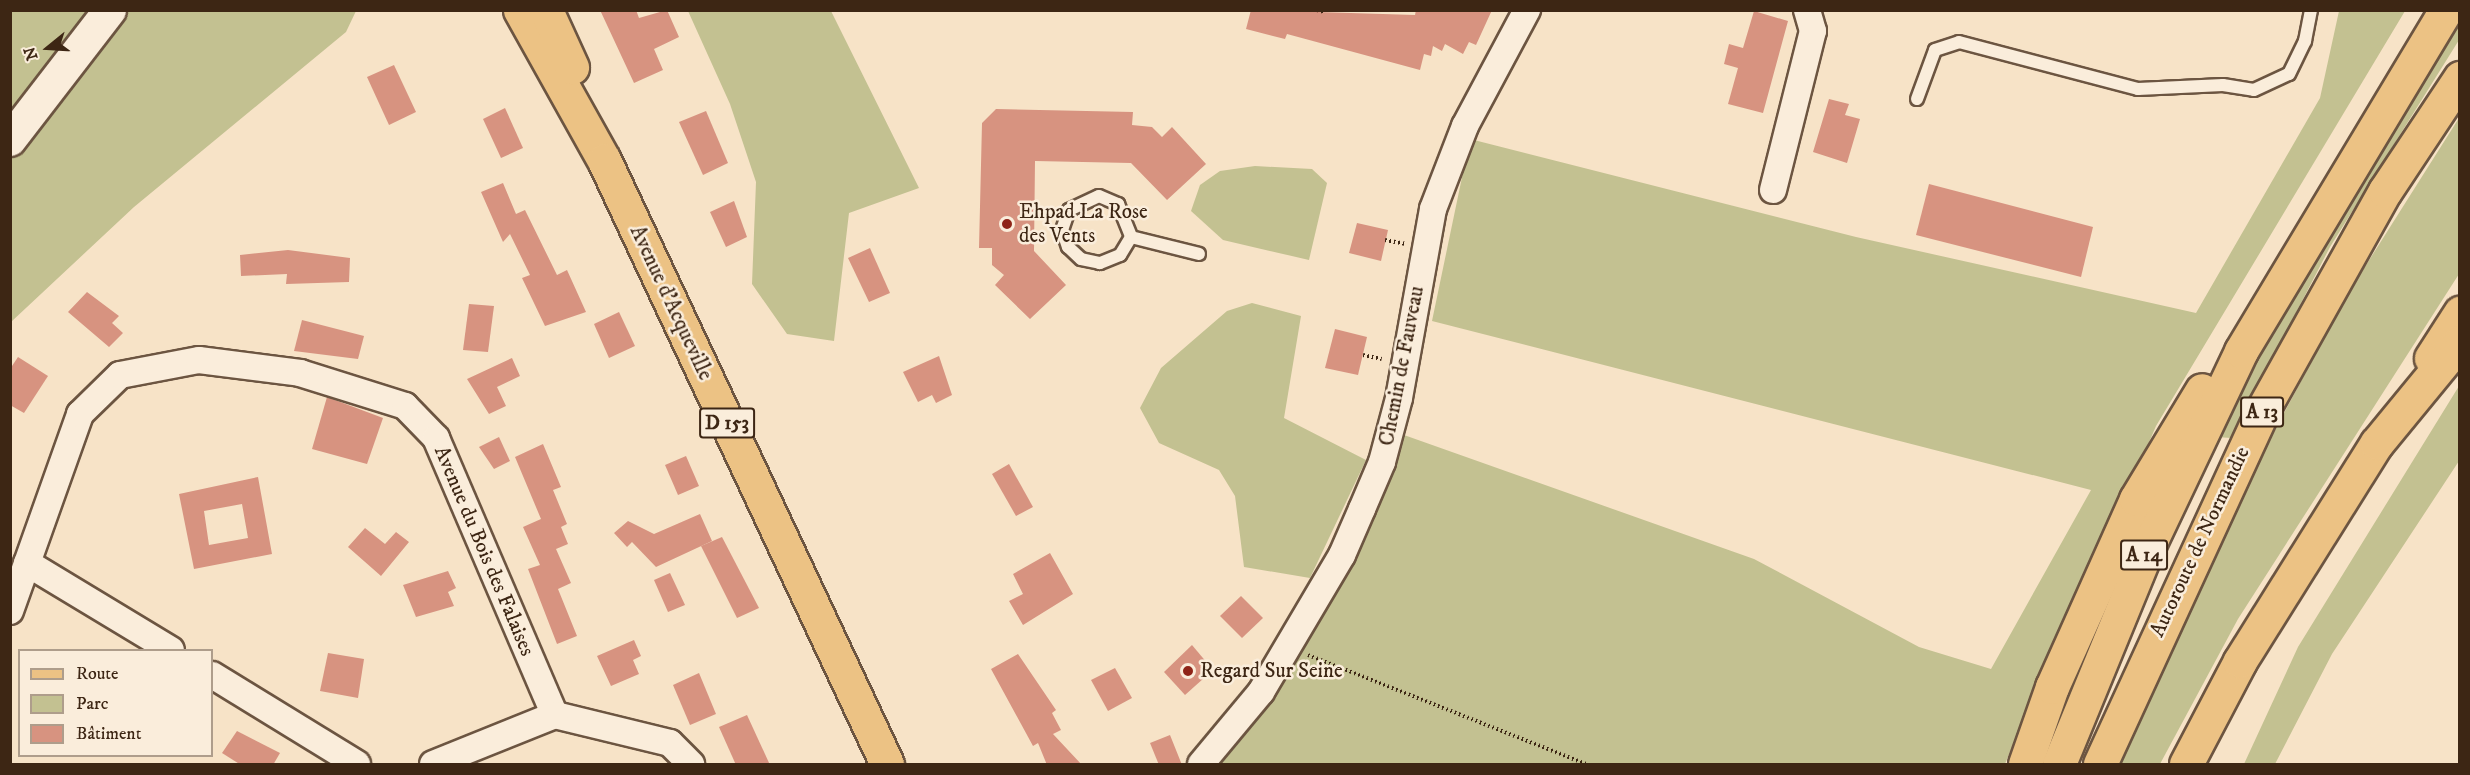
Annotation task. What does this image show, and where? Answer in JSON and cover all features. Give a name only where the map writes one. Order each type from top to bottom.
[{"type":"main road","name":"Avenue d'Acqueville","points":[[520,10],[604,160],[887,765]]},
{"type":"main road","name":"D 153","points":[[546,10],[604,160]]},
{"type":"main road","name":"A 14","points":[[2059,765],[2144,556],[2241,351],[2446,10]]},
{"type":"main road","name":"Autoroute de Normandie","points":[[2100,765],[2263,409],[2385,190],[2460,78]]},
{"type":"main road","points":[[2186,765],[2240,661],[2460,313]]},
{"type":"main road","points":[[2377,443],[2460,342]]},
{"type":"main road","points":[[2025,765],[2052,687],[2136,499],[2203,388],[2241,351]]},
{"type":"street","points":[[10,140],[110,10]]},
{"type":"street","name":"Chemin de Fauveau","points":[[1201,765],[1261,692],[1342,555],[1382,462],[1433,210],[1465,126],[1527,10]]},
{"type":"street","points":[[1773,190],[1813,31],[1807,10]]},
{"type":"street","name":"Avenue du Bois des Falaises","points":[[10,611],[80,414],[120,375],[199,360],[300,373],[405,406],[436,438],[555,715]]},
{"type":"street","points":[[27,562],[168,649]]},
{"type":"street","points":[[213,676],[357,765]]},
{"type":"street","points":[[433,765],[555,715],[670,743],[691,765]]},
{"type":"lane","points":[[1917,99],[1935,50],[1959,42],[2138,89],[2223,85],[2254,90],[2289,74],[2305,41],[2311,10]]},
{"type":"lane","points":[[1099,196],[1118,204],[1131,237],[1120,255],[1100,263],[1081,259],[1068,247],[1062,230],[1069,210],[1099,196]]},
{"type":"lane","points":[[1131,237],[1199,254]]},
{"type":"path","points":[[1295,10],[1310,10]]},
{"type":"path","points":[[1317,10],[1324,12]]},
{"type":"path","points":[[1385,240],[1403,245]]},
{"type":"path","points":[[1363,355],[1381,360]]},
{"type":"path","points":[[1290,644],[1318,663],[1586,765]]},
{"type":"green space","points":[[11,11],[356,11],[346,32],[134,207],[11,322]]},
{"type":"green space","points":[[688,11],[831,11],[919,188],[849,213],[834,341],[787,334],[752,284],[756,182],[730,104]]},
{"type":"green space","points":[[2339,11],[2405,11],[2156,426],[2122,505],[2078,586],[2005,764],[1215,764],[1302,651],[1378,473],[1404,435],[1754,559],[1919,647],[1991,669],[2091,490],[1432,321],[1470,139],[1856,237],[2196,313],[2320,98]]},
{"type":"green space","points":[[2459,11],[2459,40],[2330,247],[2231,438],[2216,437],[2323,233]]},
{"type":"green space","points":[[2459,118],[2459,274],[2238,619],[2160,764],[2117,764],[2248,480],[2349,292]]},
{"type":"green space","points":[[1255,166],[1312,169],[1327,183],[1309,260],[1223,240],[1191,211],[1200,185],[1220,171]]},
{"type":"green space","points":[[1252,303],[1301,316],[1284,418],[1366,460],[1310,578],[1244,567],[1235,496],[1219,470],[1159,443],[1140,408],[1161,368],[1227,311]]},
{"type":"green space","points":[[2459,386],[2459,461],[2332,654],[2275,764],[2244,764],[2298,647]]},
{"type":"building","points":[[600,10],[636,10],[639,18],[667,10],[679,37],[654,49],[663,70],[634,83]]},
{"type":"building","points":[[1251,10],[1415,15],[1416,10],[1492,10],[1476,45],[1469,42],[1463,54],[1445,44],[1442,51],[1433,46],[1431,56],[1424,54],[1420,70],[1287,34],[1285,39],[1246,29]]},
{"type":"building","points":[[1754,11],[1788,21],[1763,113],[1728,104],[1738,68],[1724,64],[1729,44],[1743,48]]},
{"type":"building","points":[[394,65],[416,112],[389,125],[367,77]]},
{"type":"building","points":[[1829,99],[1849,104],[1845,115],[1860,119],[1847,163],[1813,152]]},
{"type":"building","points":[[505,108],[523,148],[501,158],[483,119]]},
{"type":"building","name":"Ehpad La Rose des Vents","points":[[996,109],[1133,112],[1132,125],[1152,127],[1162,137],[1172,127],[1206,164],[1167,200],[1131,163],[1035,161],[1034,251],[1066,285],[1030,319],[995,285],[1004,275],[992,265],[992,248],[979,248],[982,123]]},
{"type":"building","points":[[706,111],[728,163],[703,175],[679,122]]},
{"type":"building","points":[[503,183],[516,214],[525,210],[557,275],[567,270],[586,312],[545,326],[522,278],[530,275],[510,234],[503,242],[481,192]]},
{"type":"building","points":[[1929,184],[2093,227],[2081,277],[1916,235]]},
{"type":"building","points":[[734,201],[747,237],[726,247],[710,212]]},
{"type":"building","points":[[1357,223],[1388,230],[1381,261],[1349,253]]},
{"type":"building","points":[[870,248],[890,293],[869,302],[848,258]]},
{"type":"building","points":[[288,250],[350,258],[349,282],[286,284],[287,274],[241,276],[240,255]]},
{"type":"building","points":[[87,292],[119,316],[112,323],[123,333],[109,347],[68,312]]},
{"type":"building","points":[[469,304],[494,306],[488,352],[463,350]]},
{"type":"building","points":[[619,312],[635,346],[609,358],[594,324]]},
{"type":"building","points":[[302,320],[364,336],[358,359],[294,351]]},
{"type":"building","points":[[1335,329],[1367,337],[1358,375],[1325,368]]},
{"type":"building","points":[[939,356],[952,395],[936,403],[932,395],[918,402],[903,372]]},
{"type":"building","points":[[18,357],[48,376],[24,413],[10,405],[10,369]]},
{"type":"building","points":[[512,358],[520,376],[497,387],[506,406],[489,414],[467,379]]},
{"type":"building","points":[[327,397],[383,418],[367,464],[312,449]]},
{"type":"building","points":[[499,437],[510,461],[494,469],[479,447]]},
{"type":"building","points":[[543,444],[561,487],[553,490],[567,524],[561,527],[568,544],[556,549],[571,583],[558,589],[577,636],[557,644],[528,569],[540,565],[523,527],[541,519],[515,457]]},
{"type":"building","points":[[686,456],[699,486],[678,495],[665,465]]},
{"type":"building","points":[[1009,464],[1033,507],[1016,516],[992,474]]},
{"type":"building","points":[[258,477],[272,554],[194,569],[179,494]],"holes":[[[242,504],[248,538],[209,545],[204,511]]]},
{"type":"building","points":[[700,514],[712,541],[656,567],[632,542],[627,547],[614,533],[628,521],[654,534]]},
{"type":"building","points":[[365,528],[385,544],[396,532],[409,542],[381,576],[348,547]]},
{"type":"building","points":[[722,537],[759,608],[737,618],[701,546]]},
{"type":"building","points":[[1050,553],[1073,594],[1023,625],[1009,601],[1023,594],[1013,574]]},
{"type":"building","points":[[448,571],[456,588],[448,592],[454,606],[416,617],[403,585]]},
{"type":"building","points":[[670,573],[685,605],[668,612],[654,580]]},
{"type":"building","points":[[1241,596],[1263,618],[1242,638],[1220,616]]},
{"type":"building","points":[[634,640],[641,656],[633,660],[639,674],[611,686],[597,656]]},
{"type":"building","name":"Regard Sur Seine","points":[[1192,645],[1213,670],[1185,695],[1164,672]]},
{"type":"building","points":[[328,653],[364,659],[358,698],[320,691]]},
{"type":"building","points":[[1018,654],[1056,710],[1052,713],[1061,730],[1053,734],[1082,765],[1047,765],[1038,743],[1033,746],[991,669]]},
{"type":"building","points":[[1115,668],[1132,698],[1108,711],[1091,680]]},
{"type":"building","points":[[699,673],[716,714],[690,725],[673,685]]},
{"type":"building","points":[[747,715],[770,765],[736,765],[719,727]]},
{"type":"building","points":[[237,731],[280,753],[273,765],[241,765],[222,753]]},
{"type":"building","points":[[1170,735],[1182,765],[1159,765],[1150,743]]},
{"type":"place","name":"Ehpad La Rose des Vents","points":[[1007,224]]},
{"type":"place","name":"Regard Sur Seine","points":[[1188,671]]}]
